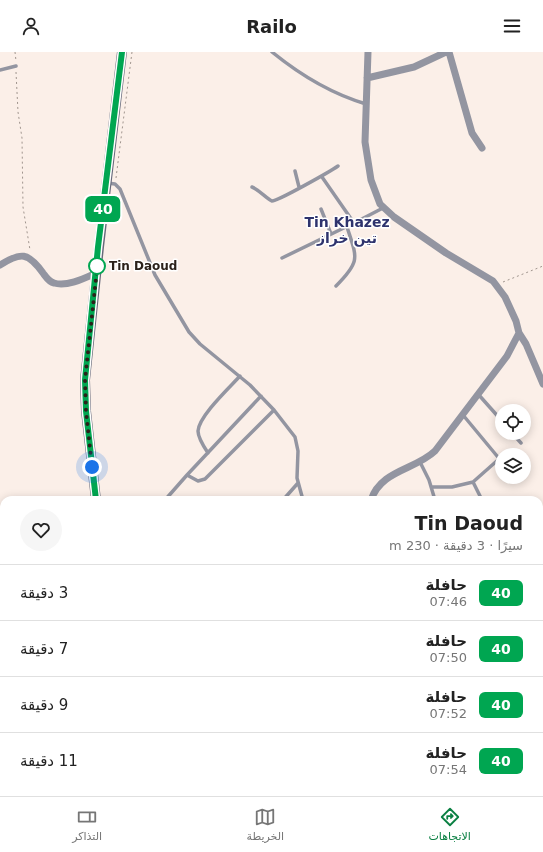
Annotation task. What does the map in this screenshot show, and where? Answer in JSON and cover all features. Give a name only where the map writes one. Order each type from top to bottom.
[{"type":"main road","points":[[96,496],[86,411],[85,380],[96,273],[111,184],[122,52]]},
{"type":"street","points":[[368,52],[366,153],[373,187],[383,208],[452,258],[484,275],[496,285],[510,308],[519,334],[526,344],[543,384]]},
{"type":"street","points":[[367,78],[414,67],[447,52],[472,133],[482,148]]},
{"type":"street","points":[[0,265],[16,257],[25,255],[30,257],[48,279],[56,284],[66,283],[96,273]]},
{"type":"street","points":[[373,496],[375,490],[384,480],[399,471],[420,462],[438,448],[512,349],[519,334]]},
{"type":"lane","points":[[272,52],[306,76],[351,99],[366,104]]},
{"type":"lane","points":[[0,70],[16,66]]},
{"type":"lane","points":[[252,187],[272,201],[282,198],[299,187],[322,177],[338,166]]},
{"type":"lane","points":[[295,171],[299,187]]},
{"type":"lane","points":[[322,177],[354,224]]},
{"type":"lane","points":[[111,184],[123,194],[155,275],[189,332],[200,344],[240,376],[274,410],[291,430],[297,442],[296,466],[298,484],[302,496]]},
{"type":"lane","points":[[282,258],[354,224],[383,208]]},
{"type":"lane","points":[[321,209],[331,234]]},
{"type":"lane","points":[[336,286],[351,269],[356,260],[355,252],[346,227]]},
{"type":"lane","points":[[208,453],[199,436],[199,425],[212,407],[240,376]]},
{"type":"lane","points":[[478,394],[495,413]]},
{"type":"lane","points":[[169,496],[260,396]]},
{"type":"lane","points":[[187,475],[198,481],[205,480],[274,410]]},
{"type":"lane","points":[[462,414],[495,453]]},
{"type":"lane","points":[[518,440],[521,443]]},
{"type":"lane","points":[[420,462],[432,487],[434,496]]},
{"type":"lane","points":[[432,487],[452,487],[473,482],[495,465]]},
{"type":"lane","points":[[473,482],[480,496]]},
{"type":"lane","points":[[287,496],[298,484]]},
{"type":"path","points":[[15,52],[18,112],[22,138],[23,207],[30,257]]},
{"type":"path","points":[[111,184],[132,52]]},
{"type":"path","points":[[496,285],[543,266]]},
{"type":"bus line","name":"40","points":[[96,496],[86,411],[85,380],[98,247],[122,52]]},
{"type":"place","name":"Tin Daoud","points":[[97,266]]},
{"type":"district","name":"Tin Khazez تين خراز","points":[[347,230]]},
{"type":"route","points":[[92,467],[86,411],[85,380],[98,260],[97,266]]}]
